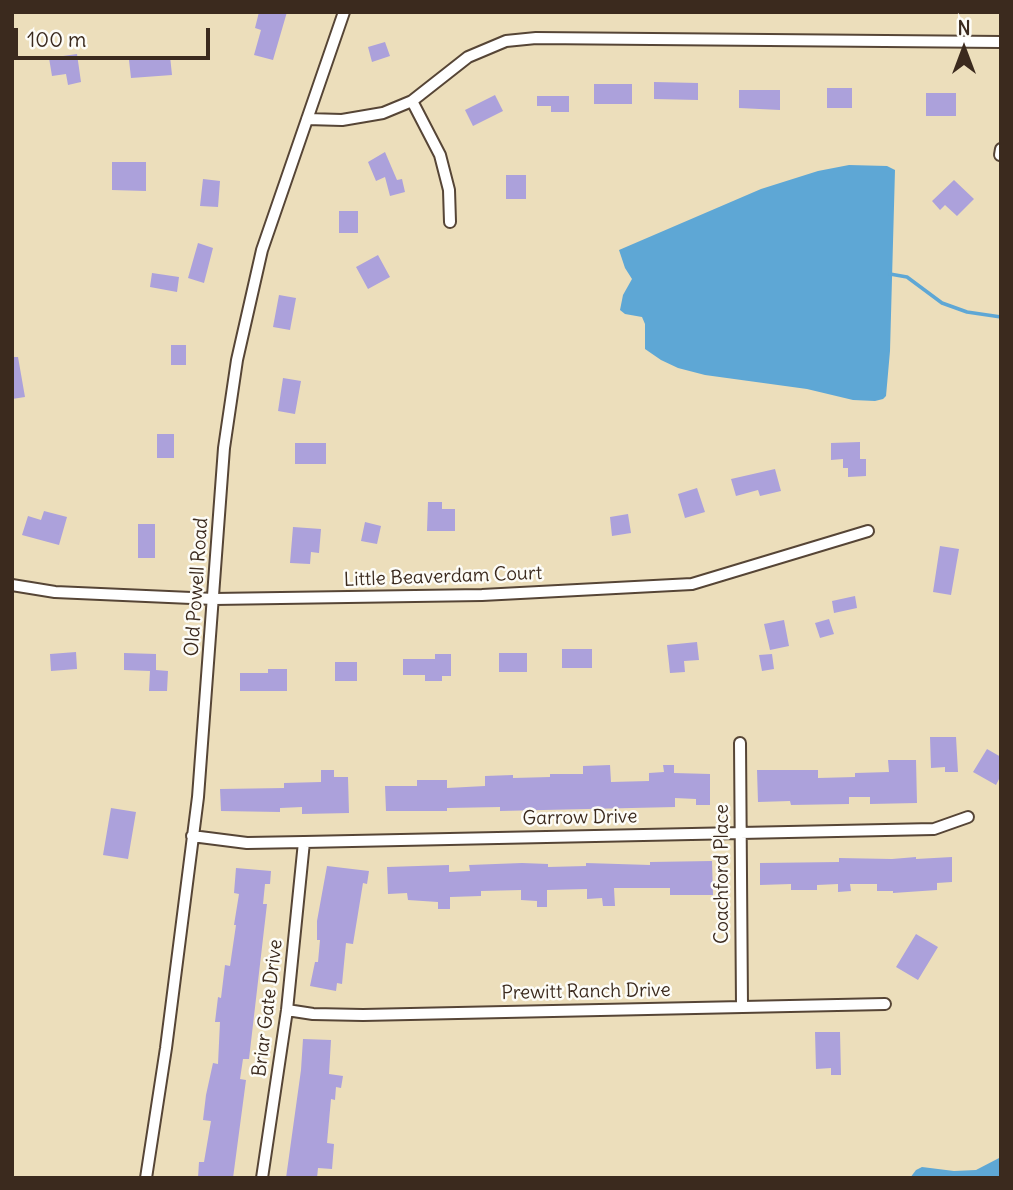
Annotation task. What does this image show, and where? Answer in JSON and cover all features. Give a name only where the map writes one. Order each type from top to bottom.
[{"type":"street","name":"Old Powell Road","points":[[146,1178],[166,1048],[192,836],[206,700],[224,449],[237,360],[262,250],[344,12]]},
{"type":"street","points":[[307,119],[361,118],[383,113],[412,101],[468,57],[506,41],[536,38],[1001,43]]},
{"type":"street","points":[[412,101],[440,155],[449,190],[450,222]]},
{"type":"street","points":[[1000,155],[1001,149]]},
{"type":"street","name":"Little Beaverdam Court","points":[[12,585],[55,592],[214,599],[482,595],[692,584],[868,531]]},
{"type":"street","name":"Coachford Place","points":[[740,743],[742,1006]]},
{"type":"street","name":"Garrow Drive","points":[[192,836],[247,843],[934,829],[968,817]]},
{"type":"street","name":"Briar Gate Drive","points":[[262,1178],[287,1010],[304,842]]},
{"type":"street","name":"Prewitt Ranch Drive","points":[[287,1010],[313,1014],[363,1015],[885,1003]]},
{"type":"water","points":[[849,165],[887,166],[895,170],[890,351],[886,396],[883,399],[853,400],[807,389],[705,375],[678,368],[645,349],[645,324],[642,317],[625,314],[620,310],[623,295],[632,279],[619,250],[761,189],[818,171]]},
{"type":"water","points":[[1001,1157],[1001,1178],[910,1178],[922,1167],[954,1171],[976,1170]]},
{"type":"building","points":[[259,12],[287,12],[273,60],[254,55],[261,30],[255,28]]},
{"type":"building","points":[[385,42],[390,56],[372,62],[368,47]]},
{"type":"building","points":[[77,54],[81,82],[68,85],[66,74],[52,76],[49,58]]},
{"type":"building","points":[[170,56],[172,75],[131,78],[129,60]]},
{"type":"building","points":[[654,82],[698,83],[698,100],[654,99]]},
{"type":"building","points":[[594,84],[632,84],[632,104],[594,104]]},
{"type":"building","points":[[827,88],[852,88],[852,108],[827,108]]},
{"type":"building","points":[[739,90],[780,90],[780,110],[739,108]]},
{"type":"building","points":[[926,93],[956,93],[956,116],[926,116]]},
{"type":"building","points":[[495,95],[503,111],[473,126],[465,110]]},
{"type":"building","points":[[537,96],[569,96],[569,112],[551,112],[551,106],[537,106]]},
{"type":"building","points":[[385,152],[397,180],[402,179],[405,192],[390,196],[385,177],[376,181],[368,162]]},
{"type":"building","points":[[112,162],[146,162],[146,191],[112,190]]},
{"type":"building","points":[[506,175],[526,175],[526,199],[506,199]]},
{"type":"building","points":[[203,179],[220,181],[218,207],[200,206]]},
{"type":"building","points":[[954,180],[974,199],[957,216],[945,205],[940,210],[932,201]]},
{"type":"building","points":[[339,211],[358,211],[358,233],[339,233]]},
{"type":"building","points":[[198,243],[213,248],[204,283],[188,278]]},
{"type":"building","points":[[378,255],[390,277],[368,289],[356,267]]},
{"type":"building","points":[[152,273],[179,277],[177,292],[150,287]]},
{"type":"building","points":[[279,295],[296,298],[290,330],[273,327]]},
{"type":"building","points":[[171,345],[186,345],[186,365],[171,365]]},
{"type":"building","points":[[12,357],[18,357],[25,397],[12,399]]},
{"type":"building","points":[[283,378],[301,381],[295,414],[278,411]]},
{"type":"building","points":[[157,434],[174,434],[174,458],[157,458]]},
{"type":"building","points":[[860,442],[860,459],[866,459],[866,476],[848,477],[848,468],[843,468],[843,459],[831,460],[831,443]]},
{"type":"building","points":[[295,443],[326,443],[326,464],[295,464]]},
{"type":"building","points":[[775,469],[781,491],[760,496],[758,490],[736,496],[731,479]]},
{"type":"building","points":[[697,488],[705,512],[685,518],[678,494]]},
{"type":"building","points":[[428,502],[442,502],[442,509],[455,509],[455,531],[427,531]]},
{"type":"building","points":[[44,511],[67,517],[59,545],[22,535],[28,516],[41,520]]},
{"type":"building","points":[[628,514],[631,533],[612,536],[610,517]]},
{"type":"building","points":[[365,522],[381,526],[377,544],[361,541]]},
{"type":"building","points":[[138,524],[155,524],[155,558],[138,558]]},
{"type":"building","points":[[293,527],[321,529],[319,553],[311,552],[310,564],[290,563]]},
{"type":"building","points":[[940,546],[959,549],[951,595],[933,592]]},
{"type":"building","points":[[855,596],[857,608],[834,613],[832,601]]},
{"type":"building","points":[[829,619],[834,634],[820,638],[815,623]]},
{"type":"building","points":[[784,620],[789,646],[770,650],[764,624]]},
{"type":"building","points":[[697,642],[699,660],[684,661],[685,672],[670,673],[667,645]]},
{"type":"building","points":[[562,649],[592,649],[592,668],[562,668]]},
{"type":"building","points":[[76,652],[77,669],[51,671],[50,654]]},
{"type":"building","points":[[124,653],[156,654],[156,670],[168,671],[167,691],[149,691],[150,671],[124,670]]},
{"type":"building","points":[[499,653],[527,653],[527,672],[499,672]]},
{"type":"building","points":[[435,654],[451,654],[451,676],[442,676],[442,681],[425,681],[425,675],[403,675],[403,659],[435,659]]},
{"type":"building","points":[[772,654],[774,669],[762,671],[759,655]]},
{"type":"building","points":[[335,662],[357,662],[357,681],[335,681]]},
{"type":"building","points":[[268,669],[287,669],[287,691],[240,691],[240,673],[268,673]]},
{"type":"building","points":[[930,737],[956,737],[958,772],[945,772],[945,767],[931,768]]},
{"type":"building","points":[[987,749],[1001,757],[1001,775],[996,785],[973,772]]},
{"type":"building","points":[[888,760],[916,760],[917,803],[870,804],[870,797],[849,797],[849,804],[791,805],[790,801],[758,802],[757,770],[818,770],[818,778],[855,777],[855,773],[889,772]]},
{"type":"building","points":[[610,765],[611,782],[649,781],[649,773],[664,772],[663,765],[674,765],[674,773],[710,774],[710,805],[696,805],[696,799],[675,798],[675,807],[500,811],[500,807],[447,808],[447,811],[386,811],[385,786],[417,786],[417,780],[447,780],[447,788],[485,786],[485,776],[550,777],[550,774],[583,774],[583,766]]},
{"type":"building","points":[[321,770],[334,770],[334,777],[348,777],[349,813],[302,814],[302,807],[280,808],[280,812],[221,811],[220,789],[284,788],[284,783],[321,782]]},
{"type":"building","points":[[111,808],[136,812],[128,859],[103,855]]},
{"type":"building","points":[[952,857],[952,882],[937,883],[937,890],[893,893],[877,891],[877,884],[850,884],[851,891],[838,892],[838,884],[817,885],[817,890],[791,890],[791,884],[760,885],[760,863]]},
{"type":"building","points":[[712,861],[713,895],[670,895],[670,888],[614,888],[615,906],[603,906],[602,898],[587,899],[587,889],[547,890],[547,907],[537,907],[537,901],[521,900],[521,890],[481,891],[481,896],[450,897],[450,909],[438,909],[438,902],[408,900],[407,893],[388,894],[387,867],[449,865],[449,872],[470,871],[469,865],[522,863],[548,864],[548,867],[586,866],[586,863],[650,865],[650,862]]},
{"type":"building","points":[[327,866],[369,871],[367,884],[363,883],[353,944],[346,943],[342,984],[337,983],[336,991],[310,986],[315,962],[318,962],[320,940],[317,940],[317,921]]},
{"type":"building","points":[[236,868],[271,871],[270,884],[265,884],[263,904],[267,904],[249,1059],[243,1059],[240,1079],[246,1080],[233,1178],[198,1178],[199,1162],[204,1162],[211,1121],[203,1120],[206,1095],[213,1063],[218,1064],[220,1022],[215,1022],[218,997],[221,998],[225,965],[230,966],[236,925],[239,894],[234,893]]},
{"type":"building","points":[[916,934],[938,947],[918,980],[896,967]]},
{"type":"building","points":[[815,1032],[840,1032],[841,1075],[831,1075],[831,1068],[816,1069]]},
{"type":"building","points":[[303,1039],[331,1040],[329,1074],[343,1076],[341,1088],[336,1087],[335,1100],[331,1099],[327,1143],[334,1144],[332,1169],[318,1168],[317,1178],[286,1178],[301,1070]]},
{"type":"waterway","points":[[890,274],[907,277],[942,303],[967,312],[1001,317]]}]
